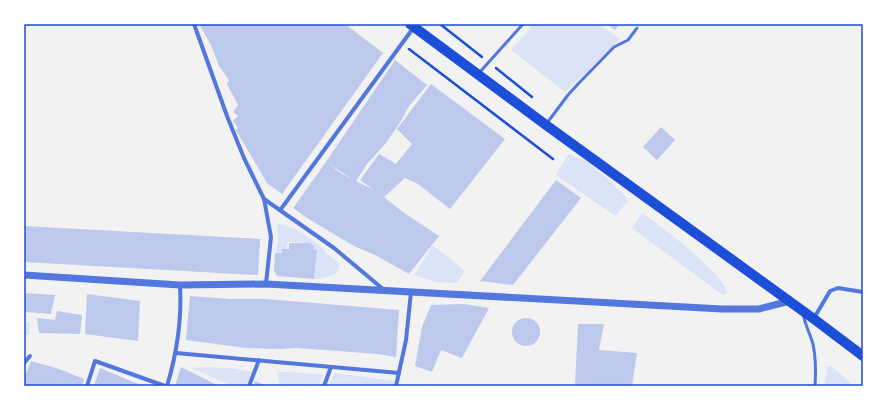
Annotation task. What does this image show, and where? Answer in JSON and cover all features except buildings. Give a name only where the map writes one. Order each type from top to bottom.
[{"type":"main road","points":[[412,26],[479,74],[546,125],[790,301],[863,356]]},
{"type":"street","points":[[194,24],[227,116],[244,158],[264,199],[271,237],[266,284]]},
{"type":"street","points":[[281,209],[402,43],[412,26]]},
{"type":"street","points":[[264,199],[281,209],[334,248],[384,291]]},
{"type":"street","points":[[24,275],[180,285],[266,284],[722,308],[759,309],[790,301]]},
{"type":"street","points":[[87,386],[95,361],[166,386],[176,352],[180,319],[180,285]]},
{"type":"street","points":[[814,319],[830,291],[838,288],[863,292]]},
{"type":"street","points":[[396,386],[406,340],[411,292]]},
{"type":"street","points":[[176,352],[399,373]]},
{"type":"street","points":[[24,363],[30,356]]},
{"type":"street","points":[[249,386],[260,360]]},
{"type":"street","points":[[324,386],[331,367]]},
{"type":"lane","points":[[479,74],[524,24]]},
{"type":"lane","points":[[546,125],[578,84],[614,47],[628,40],[637,28]]},
{"type":"lane","points":[[802,310],[813,345],[816,370],[815,386]]},
{"type":"path","points":[[402,43],[553,159]]},
{"type":"shaded area","points":[[534,24],[599,24],[620,39],[565,92],[511,50]]},
{"type":"shaded area","points":[[568,154],[586,161],[625,196],[628,201],[615,216],[556,175]]},
{"type":"shaded area","points":[[642,213],[690,250],[704,263],[724,285],[727,294],[722,294],[717,291],[632,228]]},
{"type":"shaded area","points":[[277,224],[296,229],[314,241],[328,255],[338,262],[339,269],[337,272],[330,276],[314,279],[317,250],[313,249],[314,246],[310,243],[288,242],[287,249],[283,249],[282,253],[276,252],[278,241]]},
{"type":"shaded area","points":[[433,245],[465,271],[457,283],[436,282],[414,275]]},
{"type":"shaded area","points":[[24,322],[31,323],[29,335],[24,335]]},
{"type":"shaded area","points":[[831,366],[850,382],[852,386],[824,386],[827,367]]},
{"type":"shaded area","points":[[191,368],[229,368],[252,372],[246,386],[232,386]]},
{"type":"shaded area","points":[[278,372],[323,375],[319,386],[280,386]]},
{"type":"shaded area","points":[[334,373],[394,381],[392,386],[329,386]]}]
